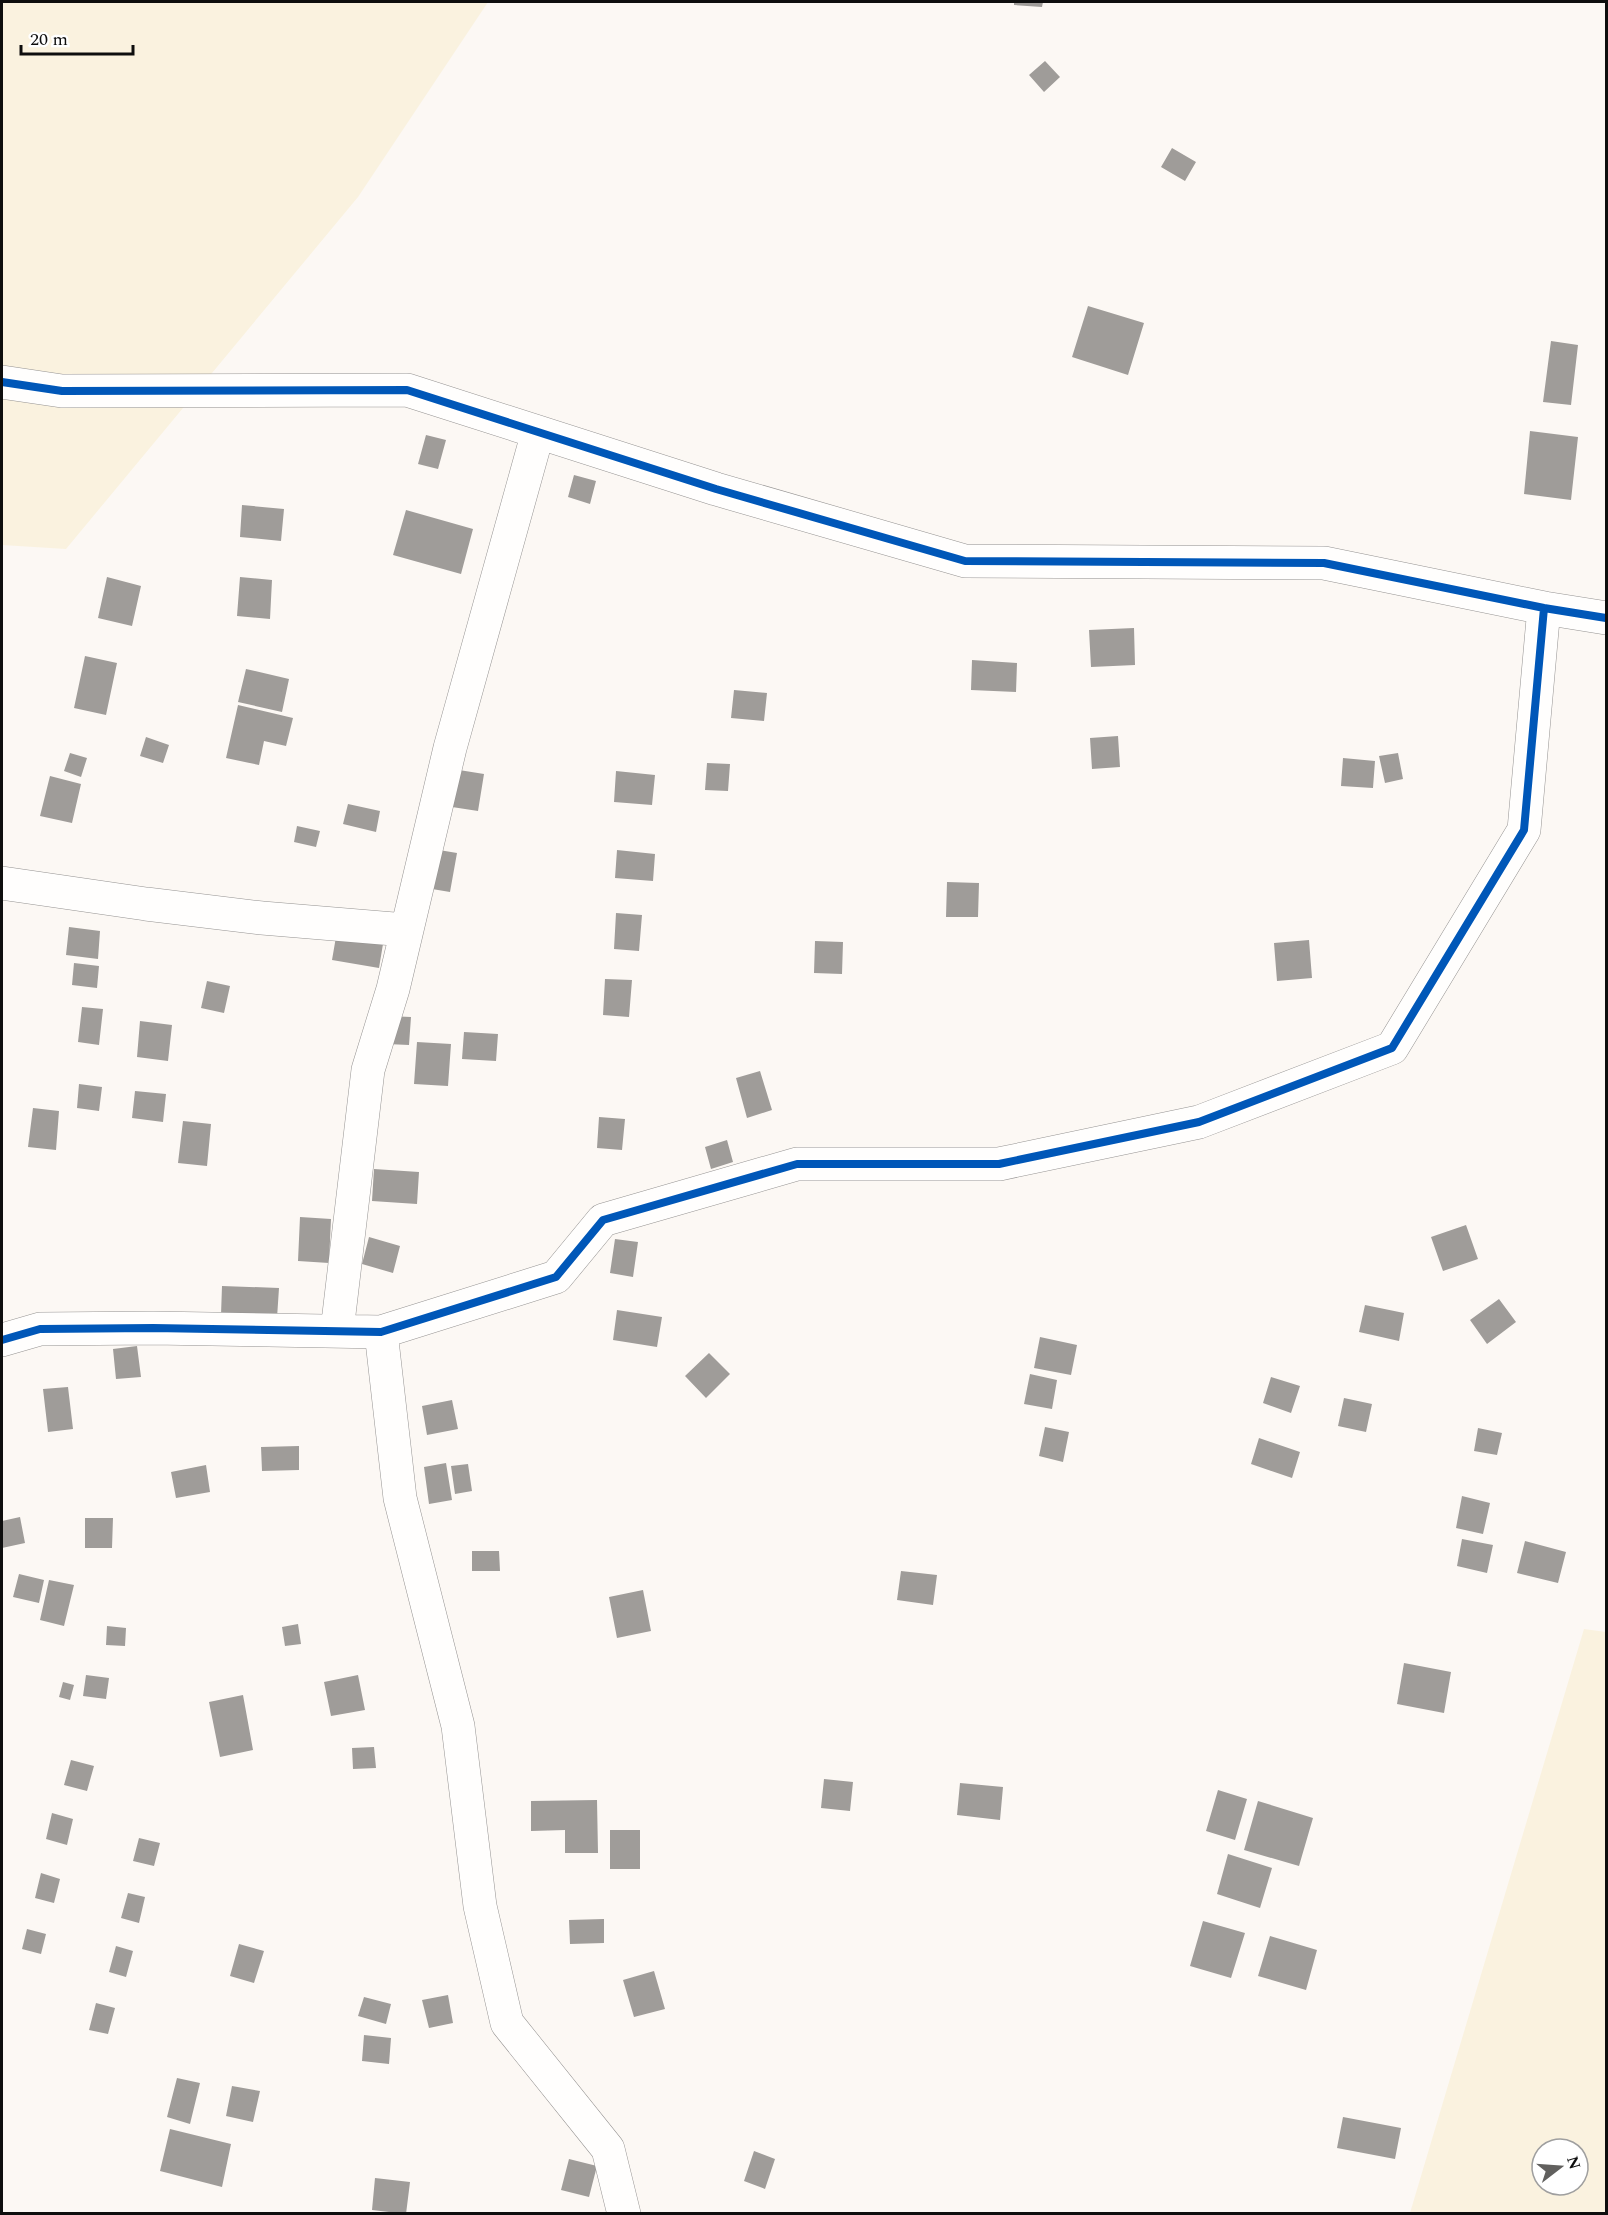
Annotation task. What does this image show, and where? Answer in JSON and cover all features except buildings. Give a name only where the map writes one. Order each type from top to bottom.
[{"type":"street","points":[[2,382],[62,391],[407,390],[716,489],[964,561],[1324,563],[1544,608],[1606,618]]},
{"type":"street","points":[[337,1332],[368,1070],[393,989],[450,748],[538,432]]},
{"type":"street","points":[[2,1340],[40,1329],[153,1328],[381,1332],[556,1277],[603,1220],[797,1164],[999,1164],[1199,1122],[1392,1048],[1524,830],[1544,608]]},
{"type":"street","points":[[2,883],[261,918],[406,930]]},
{"type":"street","points":[[381,1332],[400,1498],[458,1726],[480,1906],[507,2023],[608,2149],[624,2214]]},
{"type":"shaded area","points":[[2,2],[488,2],[358,197],[66,549],[2,545]]},
{"type":"shaded area","points":[[1584,1629],[1606,1632],[1606,2213],[1410,2213]]},
{"type":"cycle path","points":[[2,382],[62,391],[407,390],[716,489],[965,561],[1324,563],[1544,608],[1606,618]]},
{"type":"cycle path","points":[[2,1340],[40,1329],[153,1328],[381,1332],[556,1277],[603,1220],[797,1164],[999,1164],[1199,1122],[1392,1048],[1524,830],[1544,608]]}]
